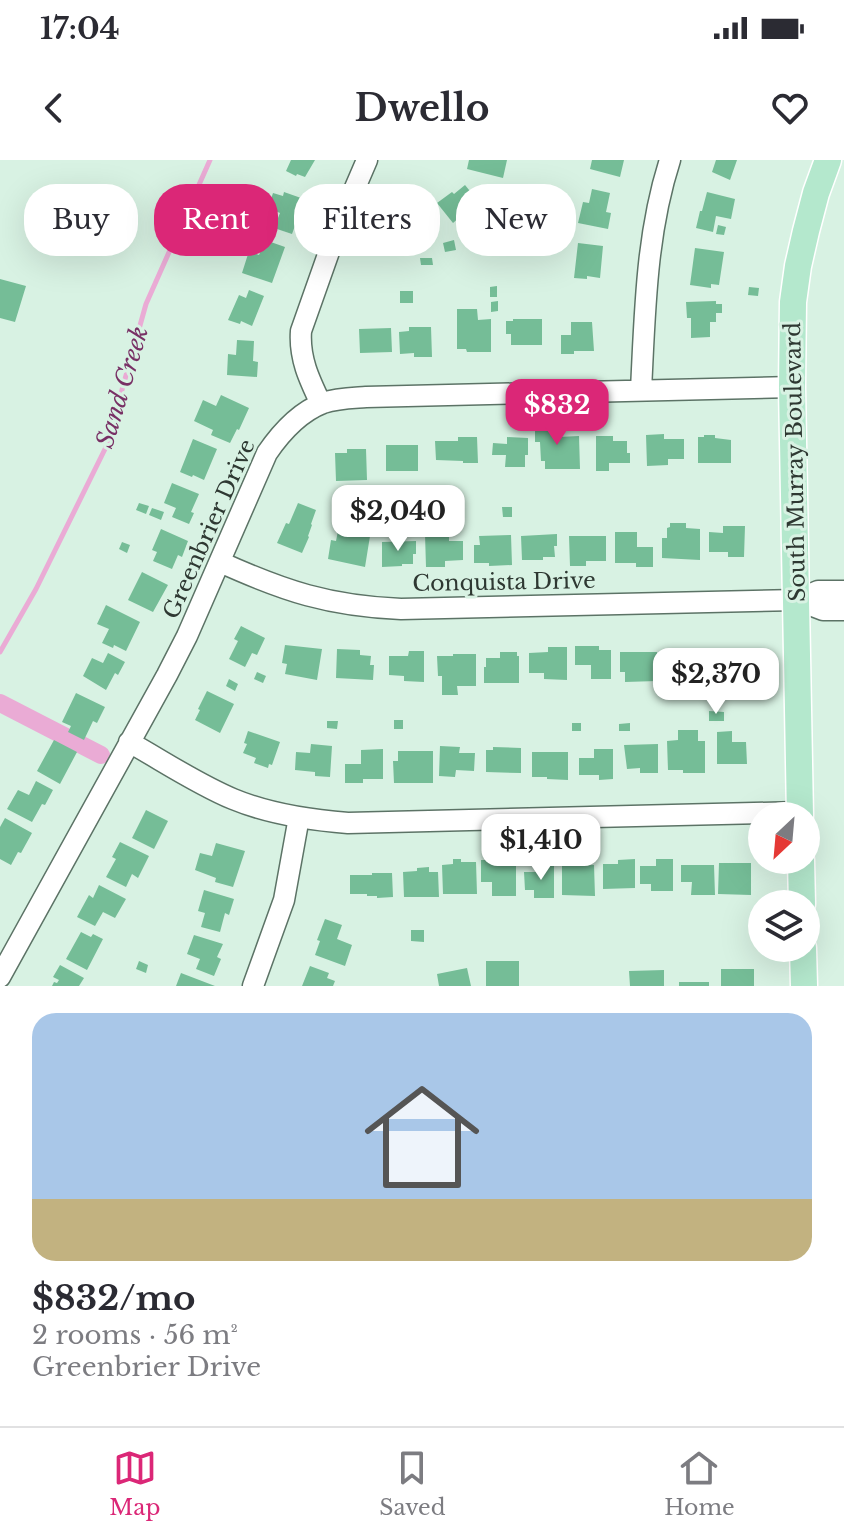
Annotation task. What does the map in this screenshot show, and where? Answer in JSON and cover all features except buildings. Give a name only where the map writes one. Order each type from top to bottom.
[{"type":"main road","name":"South Murray Boulevard","points":[[800,802],[793,302],[798,266],[816,193],[828,160]]},
{"type":"main road","points":[[803,962],[804,986]]},
{"type":"street","points":[[321,404],[302,359],[301,331],[336,232],[367,160]]},
{"type":"street","points":[[641,390],[651,238],[670,160]]},
{"type":"street","name":"Greenbrier Drive","points":[[0,977],[187,636],[267,453],[287,428],[321,404],[340,399],[792,387]]},
{"type":"street","name":"Conquista Drive","points":[[220,562],[304,596],[401,609],[797,600]]},
{"type":"street","points":[[797,600],[818,591],[844,591]]},
{"type":"street","points":[[797,600],[823,610],[844,610]]},
{"type":"street","points":[[129,742],[234,800],[299,817],[348,823],[748,815]]},
{"type":"street","points":[[253,986],[284,900],[299,817]]},
{"type":"waterway","name":"Sand Creek","points":[[0,652],[36,589],[106,447],[146,304],[210,160]]},
{"type":"waterway","points":[[0,703],[101,755]]}]
